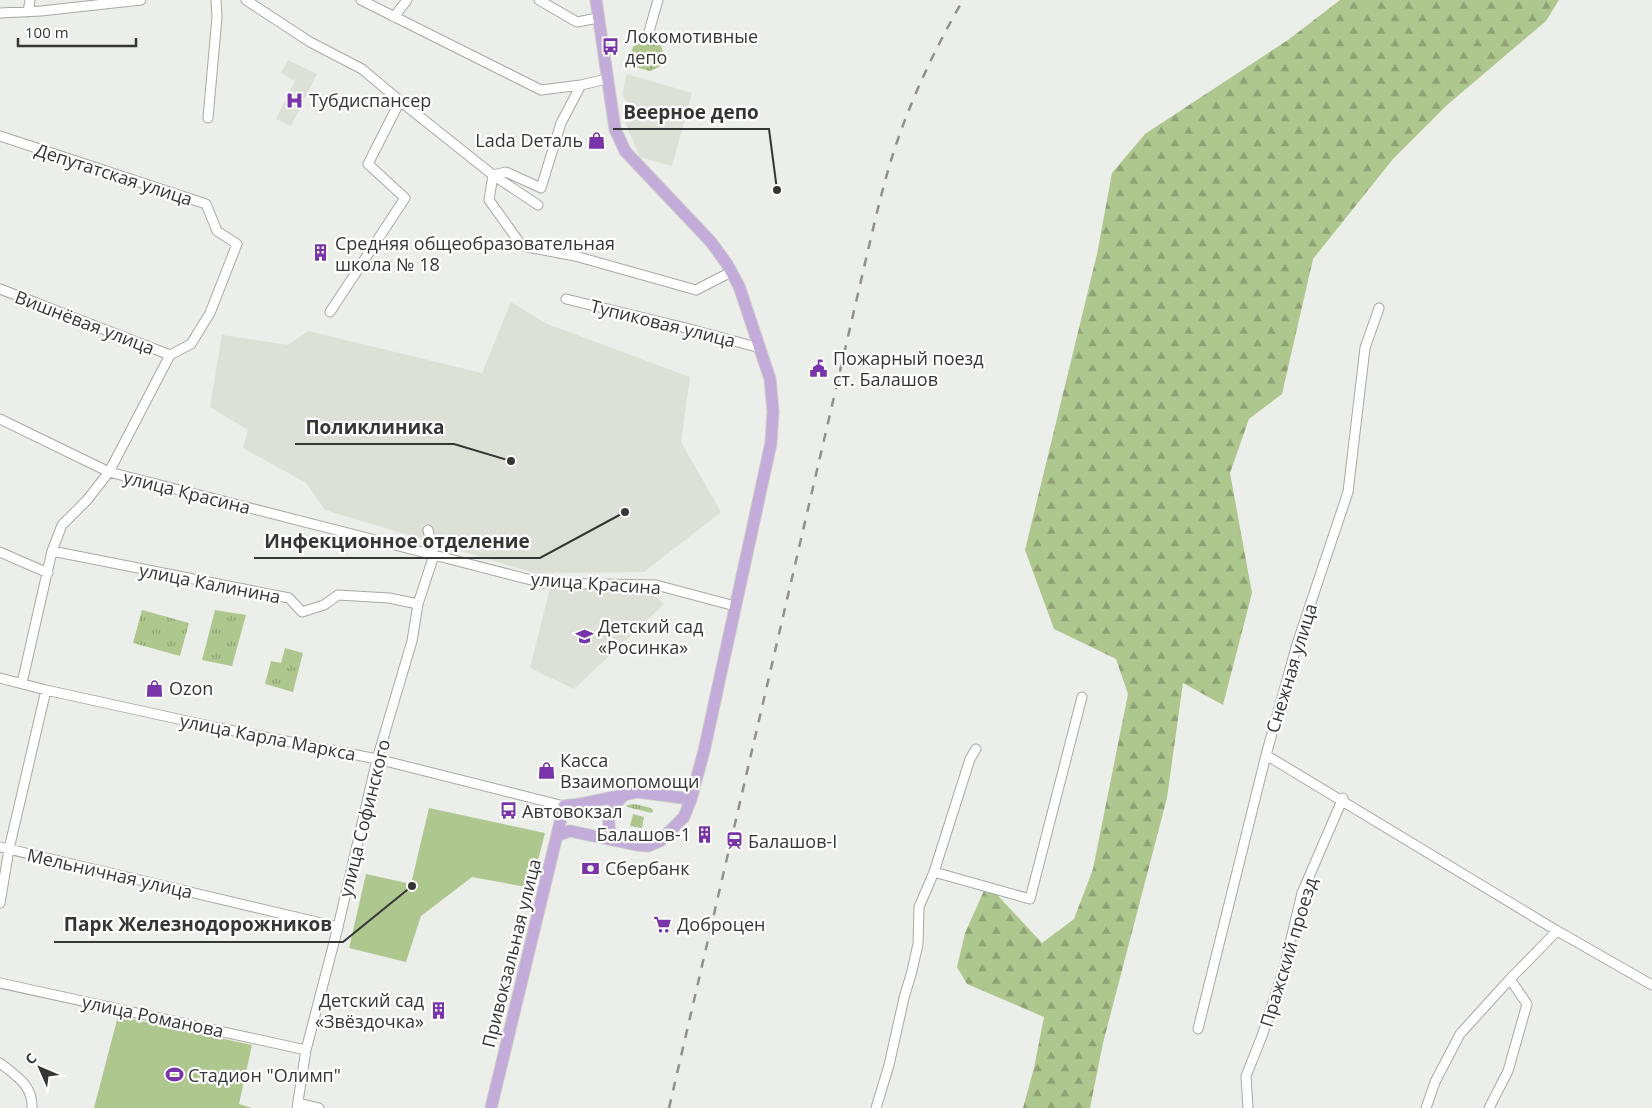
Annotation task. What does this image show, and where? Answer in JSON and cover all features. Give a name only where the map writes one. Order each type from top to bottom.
[{"type":"main road","points":[[558,835],[570,831],[648,846],[660,841],[684,817],[691,799],[704,750],[736,606],[771,443],[774,411],[770,379],[738,286],[731,272],[711,242],[626,150],[615,129],[596,0]]},
{"type":"main road","points":[[564,806],[638,792],[691,799]]},
{"type":"main road","points":[[612,839],[607,825],[613,806],[624,795]]},
{"type":"main road","name":"Привокзальная улица","points":[[491,1108],[564,806]]},
{"type":"street","points":[[28,12],[30,0]]},
{"type":"street","points":[[0,13],[28,12],[105,2],[141,0]]},
{"type":"street","points":[[208,118],[218,17],[216,0]]},
{"type":"street","points":[[246,0],[310,42],[362,69],[400,102],[493,175],[538,205]]},
{"type":"street","points":[[361,0],[541,90],[581,85],[607,79]]},
{"type":"street","points":[[394,16],[407,0]]},
{"type":"street","points":[[539,0],[577,22],[598,18]]},
{"type":"street","points":[[648,34],[658,0]]},
{"type":"street","points":[[493,175],[506,172],[541,188],[561,123],[581,85]]},
{"type":"street","points":[[330,312],[405,198],[368,164],[400,102]]},
{"type":"street","name":"Депутатская улица","points":[[0,136],[206,204],[217,230],[237,244],[210,313],[191,344],[170,355]]},
{"type":"street","points":[[493,175],[489,200],[522,246],[575,256],[696,290],[731,272]]},
{"type":"street","name":"Вишнёвая улица","points":[[0,289],[170,355]]},
{"type":"street","name":"Тупиковая улица","points":[[566,299],[760,348]]},
{"type":"street","name":"Снежная улица","points":[[1198,1029],[1266,755],[1297,644],[1348,492],[1365,348],[1379,308]]},
{"type":"street","points":[[22,683],[52,551],[62,525],[87,500],[109,472],[170,355]]},
{"type":"street","name":"улица Красина","points":[[0,419],[109,472],[434,556],[543,583],[656,586],[736,606]]},
{"type":"street","points":[[428,530],[434,556]]},
{"type":"street","name":"улица Калинина","points":[[52,551],[288,598],[302,612],[324,605],[338,595],[389,598],[418,604]]},
{"type":"street","points":[[0,552],[48,573]]},
{"type":"street","name":"улица Софинского","points":[[298,1105],[306,1050],[338,927],[377,759],[412,641],[418,604],[434,556]]},
{"type":"street","name":"улица Карла Маркса","points":[[0,678],[219,728],[377,759],[564,806]]},
{"type":"street","points":[[0,903],[5,848],[46,690]]},
{"type":"street","points":[[934,872],[1030,899],[1082,697]]},
{"type":"street","points":[[876,1108],[918,944],[918,907],[934,872],[970,759],[976,749]]},
{"type":"street","points":[[1266,755],[1557,931],[1652,985]]},
{"type":"street","name":"Пражский проезд","points":[[1248,1108],[1246,1076],[1262,1036],[1284,968],[1302,893],[1342,800]]},
{"type":"street","name":"Мельничная улица","points":[[5,848],[338,927]]},
{"type":"street","points":[[1426,1108],[1435,1082],[1460,1034],[1557,931]]},
{"type":"street","points":[[1490,1108],[1508,1071],[1527,1004],[1510,979]]},
{"type":"street","name":"улица Романова","points":[[0,983],[306,1050]]},
{"type":"street","points":[[0,1063],[29,1088],[33,1099],[32,1108]]},
{"type":"street","points":[[298,1105],[319,1108]]},
{"type":"shaded area","name":"Тубдиспансер","points":[[288,60],[317,74],[291,126],[276,119],[295,81],[281,73]]},
{"type":"shaded area","points":[[627,74],[692,93],[672,166],[640,157],[625,122],[629,104],[622,95]]},
{"type":"shaded area","points":[[511,302],[547,324],[690,377],[681,442],[721,512],[644,572],[534,573],[325,510],[306,483],[243,448],[248,430],[210,407],[222,335],[288,345],[308,331],[482,373]]},
{"type":"shaded area","name":"Детский сад «Росинка»","points":[[550,588],[648,590],[664,604],[574,689],[530,668]]},
{"type":"green space","points":[[1340,0],[1559,0],[1546,21],[1447,105],[1393,159],[1313,259],[1282,394],[1249,419],[1230,473],[1252,593],[1223,705],[1183,683],[1167,798],[1103,1043],[1090,1108],[1023,1108],[1034,1068],[1044,1017],[967,984],[957,967],[965,933],[987,884],[1042,943],[1074,919],[1093,869],[1128,694],[1116,659],[1054,629],[1025,550],[1097,254],[1112,173],[1145,134],[1288,40]]},
{"type":"green space","points":[[643,38],[659,42],[664,54],[661,66],[650,71],[627,65],[633,47]]},
{"type":"green space","points":[[142,610],[189,623],[180,656],[133,643]]},
{"type":"green space","points":[[215,610],[246,615],[232,666],[202,660]]},
{"type":"green space","points":[[285,648],[303,653],[293,692],[265,684],[271,661],[281,663]]},
{"type":"green space","points":[[634,804],[651,808],[653,810],[652,813],[627,807],[627,805]]},
{"type":"green space","points":[[429,808],[545,833],[531,888],[472,877],[421,916],[406,962],[349,948],[366,874],[411,884]]},
{"type":"green space","points":[[633,814],[644,817],[642,828],[630,826]]},
{"type":"green space","points":[[620,829],[647,836],[642,839],[622,835]]},
{"type":"green space","name":"Стадион \"Олимп\"","points":[[118,1016],[252,1045],[239,1104],[252,1108],[94,1108]]},
{"type":"railway","points":[[669,1108],[889,167],[912,102],[931,60],[963,0]]},
{"type":"place","name":"Локомотивные депо","points":[[611,46]]},
{"type":"place","name":"Тубдиспансер","points":[[295,100]]},
{"type":"place","name":"Lada Dеталь","points":[[597,140]]},
{"type":"place","name":"Веерное депо","points":[[777,190]]},
{"type":"place","name":"Средняя общеобразовательная школа № 18","points":[[321,253]]},
{"type":"place","name":"Пожарный поезд ст. Балашов","points":[[819,368]]},
{"type":"place","name":"Поликлиника","points":[[511,461]]},
{"type":"place","name":"Инфекционное отделение","points":[[625,512]]},
{"type":"place","name":"Детский сад «Росинка»","points":[[584,636]]},
{"type":"place","name":"Ozon","points":[[155,688]]},
{"type":"place","name":"Касса Взаимопомощи","points":[[546,770]]},
{"type":"place","name":"Автовокзал","points":[[508,811]]},
{"type":"place","name":"Балашов-1","points":[[705,834]]},
{"type":"place","name":"Балашов-I","points":[[734,841]]},
{"type":"place","name":"Сбербанк","points":[[591,868]]},
{"type":"place","name":"Парк Железнодорожников","points":[[412,886]]},
{"type":"place","name":"Доброцен","points":[[663,924]]},
{"type":"place","name":"Детский сад «Звёздочка»","points":[[438,1010]]},
{"type":"place","name":"Стадион \"Олимп\"","points":[[174,1075]]}]
